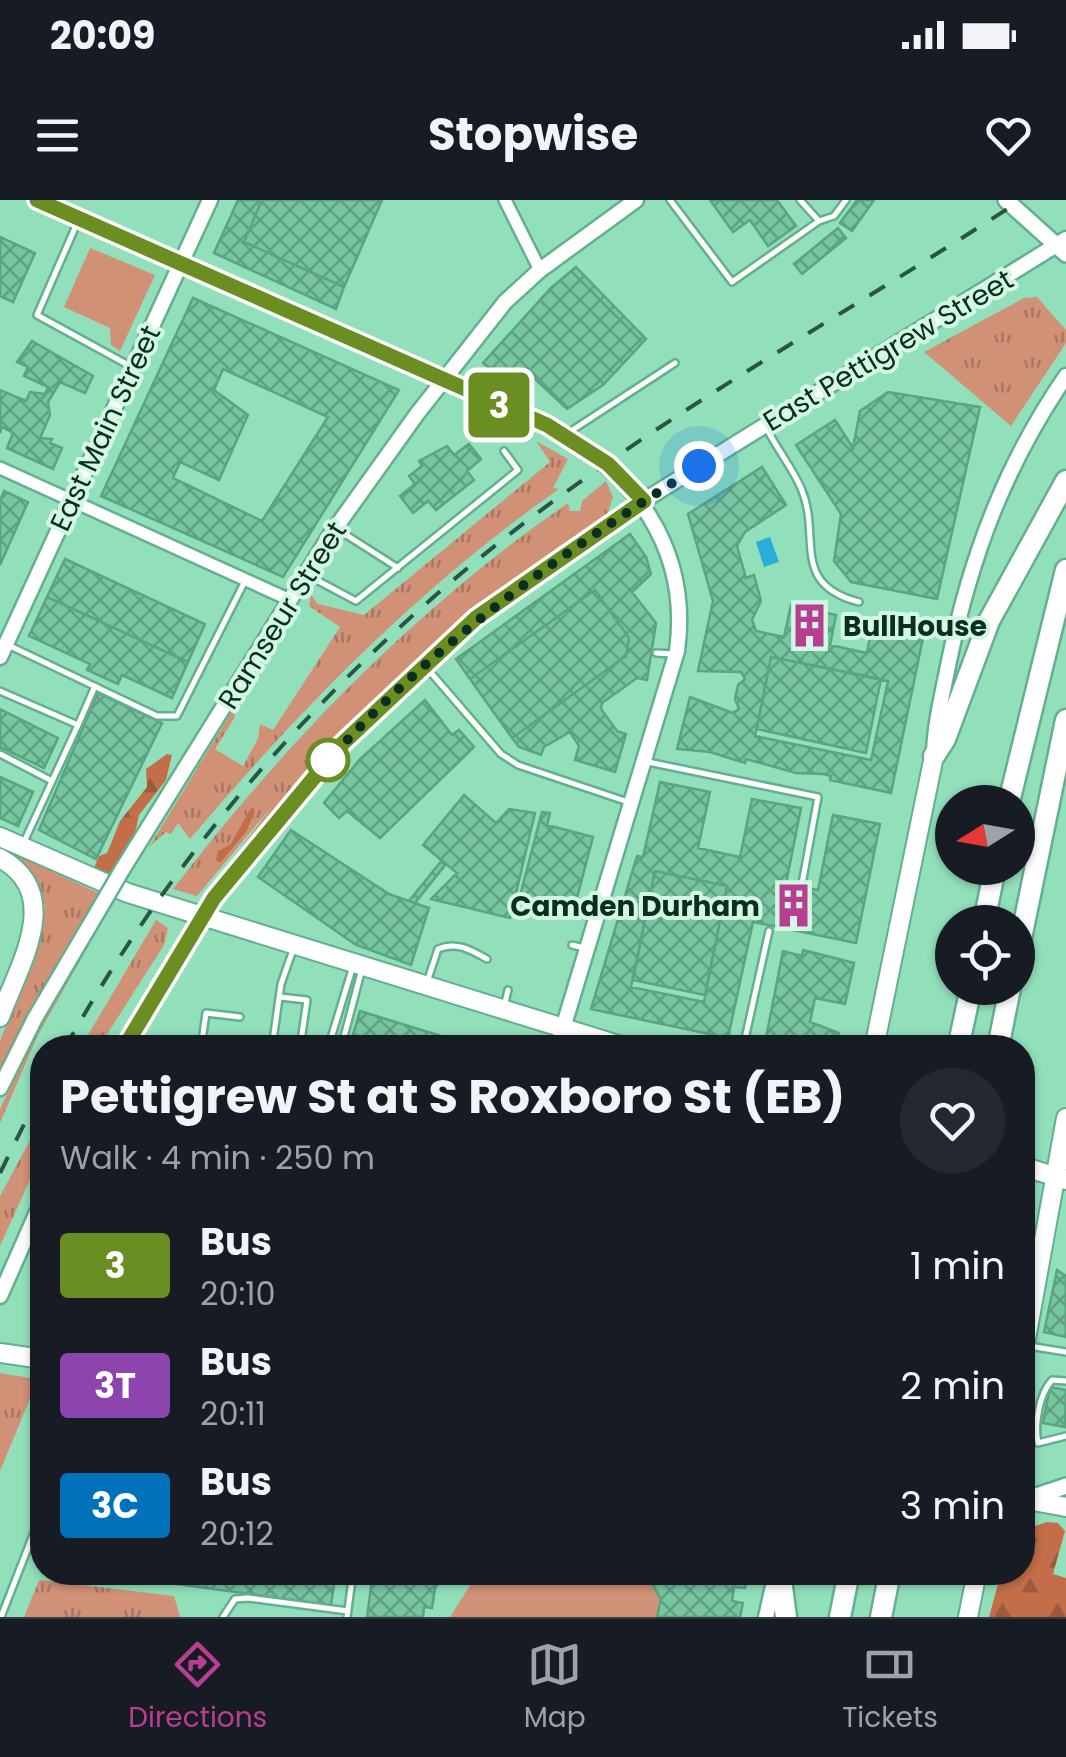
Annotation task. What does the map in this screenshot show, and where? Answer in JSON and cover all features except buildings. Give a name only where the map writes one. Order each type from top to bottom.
[{"type":"highway","points":[[934,756],[945,740],[989,621],[1066,481]]},
{"type":"highway","points":[[1013,785],[1066,570]]},
{"type":"highway","points":[[1028,905],[1066,720]]},
{"type":"highway","points":[[961,1035],[967,1005]]},
{"type":"highway","points":[[1001,1035],[1007,1005]]},
{"type":"highway","points":[[780,1585],[786,1617]]},
{"type":"highway","points":[[840,1617],[846,1585]]},
{"type":"highway","points":[[880,1617],[887,1585]]},
{"type":"main road","points":[[1006,200],[1063,246]]},
{"type":"main road","points":[[877,1035],[934,756]]},
{"type":"main road","points":[[0,837],[128,892],[202,917],[426,985],[506,1000],[588,1035]]},
{"type":"main road","points":[[0,858],[26,880],[36,911],[0,1017]]},
{"type":"main road","points":[[1035,1303],[1062,1179],[1066,1118]]},
{"type":"main road","points":[[1035,1170],[1062,1179]]},
{"type":"main road","points":[[0,1353],[30,1357]]},
{"type":"main road","points":[[1035,1496],[1066,1486]]},
{"type":"main road","points":[[1035,1501],[1066,1507]]},
{"type":"main road","points":[[968,1617],[974,1585]]},
{"type":"street","points":[[37,200],[566,435],[608,464],[644,501],[675,576],[680,621],[676,654],[632,804],[580,947],[560,1035]]},
{"type":"street","name":"East Main Street","points":[[3,650],[210,200]]},
{"type":"street","points":[[504,200],[540,270]]},
{"type":"street","name":"Ramseur Street","points":[[0,1088],[100,906],[336,528],[504,302],[540,270],[636,200]]},
{"type":"street","name":"East Pettigrew Street","points":[[132,1035],[202,917],[296,796],[424,665],[497,602],[644,501],[1063,246]]},
{"type":"street","points":[[934,756],[952,651],[982,534],[1012,464],[1066,376]]},
{"type":"street","points":[[0,468],[290,600]]},
{"type":"street","points":[[0,1296],[30,1228]]},
{"type":"street","points":[[766,1617],[775,1585]]},
{"type":"lane","points":[[670,200],[732,282],[819,221],[834,216],[846,200]]},
{"type":"lane","points":[[800,200],[819,221]]},
{"type":"lane","points":[[79,218],[36,315],[133,367]]},
{"type":"lane","points":[[566,435],[675,362]]},
{"type":"lane","points":[[765,425],[806,504],[811,563],[836,596],[859,602]]},
{"type":"lane","points":[[306,575],[356,602],[518,470],[504,451]]},
{"type":"lane","points":[[336,528],[398,568]]},
{"type":"lane","points":[[3,650],[95,686],[157,716],[177,716],[245,580]]},
{"type":"lane","points":[[656,654],[676,654]]},
{"type":"lane","points":[[424,665],[501,754],[518,765],[632,804]]},
{"type":"lane","points":[[22,846],[95,686]]},
{"type":"lane","points":[[0,691],[78,725]]},
{"type":"lane","points":[[0,754],[52,781]]},
{"type":"lane","points":[[645,761],[818,797],[802,884]]},
{"type":"lane","points":[[746,1035],[768,931]]},
{"type":"lane","points":[[274,1035],[295,944]]},
{"type":"lane","points":[[426,985],[438,949],[444,946],[466,947],[486,958]]},
{"type":"lane","points":[[332,1035],[358,964]]},
{"type":"lane","points":[[344,1035],[358,964]]},
{"type":"lane","points":[[280,997],[307,1000],[302,1035]]},
{"type":"lane","points":[[340,1007],[350,1010]]},
{"type":"lane","points":[[203,1035],[206,1013],[240,1018]]},
{"type":"lane","points":[[1035,1353],[1066,1352]]},
{"type":"lane","points":[[1066,1382],[1052,1380],[1044,1388],[1036,1432],[1038,1443],[1066,1436]]},
{"type":"lane","points":[[1,1617],[30,1543]]},
{"type":"lane","points":[[222,1617],[235,1599],[248,1598],[347,1614],[352,1585]]},
{"type":"green space","points":[[90,248],[155,275],[120,351],[111,345],[110,328],[64,307]]},
{"type":"green space","points":[[1037,297],[1066,330],[1066,343],[1011,426],[924,352],[1024,298]]},
{"type":"green space","points":[[536,441],[568,459],[553,488],[559,489],[458,567],[363,652],[274,743],[190,839],[178,823],[171,834],[166,832],[149,847],[233,710],[235,717],[215,749],[243,766],[258,739],[260,724],[273,730],[340,627],[309,606],[311,595],[318,604],[364,615],[550,462]]},
{"type":"green space","points":[[606,481],[613,497],[607,515],[514,580],[378,697],[316,761],[203,898],[274,804],[197,896],[173,889],[307,730],[406,633],[458,587],[568,503],[570,511],[580,511],[582,501]]},
{"type":"green space","points":[[167,754],[172,755],[166,780],[139,815],[135,833],[109,875],[94,868],[99,856],[107,853],[120,821],[147,787],[146,769]]},
{"type":"green space","points":[[251,808],[255,811],[246,832],[220,863],[216,860],[218,851],[230,845]]},
{"type":"green space","points":[[0,847],[98,893],[0,1069],[0,1041],[40,935],[45,906],[27,867]]},
{"type":"green space","points":[[109,909],[36,1035],[44,1018]]},
{"type":"green space","points":[[156,920],[168,928],[164,945],[107,1035],[88,1035]]},
{"type":"green space","points":[[30,1047],[0,1123],[0,1109]]},
{"type":"green space","points":[[30,1140],[30,1180],[0,1246],[0,1196]]},
{"type":"green space","points":[[0,1373],[30,1378],[30,1399],[0,1471]]},
{"type":"green space","points":[[1058,1523],[1065,1531],[1053,1574],[1066,1578],[1066,1617],[989,1617],[998,1585],[1035,1585],[1035,1526]]},
{"type":"green space","points":[[37,1585],[81,1585],[174,1596],[180,1617],[24,1617]]},
{"type":"green space","points":[[470,1585],[746,1585],[734,1587],[733,1600],[743,1603],[740,1617],[450,1617]]},
{"type":"water","points":[[770,537],[779,562],[764,567],[756,542]]},
{"type":"railway","points":[[73,1035],[160,898],[214,827],[331,693],[395,631],[462,573],[591,474],[1021,200]]},
{"type":"railway","points":[[0,1173],[30,1112]]},
{"type":"bus line","name":"3","points":[[37,200],[547,425],[583,444],[644,501],[542,568],[476,618],[342,744],[214,898],[132,1035]]},
{"type":"place","name":"BullHouse","points":[[810,626]]},
{"type":"place","name":"Camden Durham","points":[[793,906]]},
{"type":"route","points":[[328,760],[320,770],[386,701],[476,618],[542,568],[699,466]]}]
